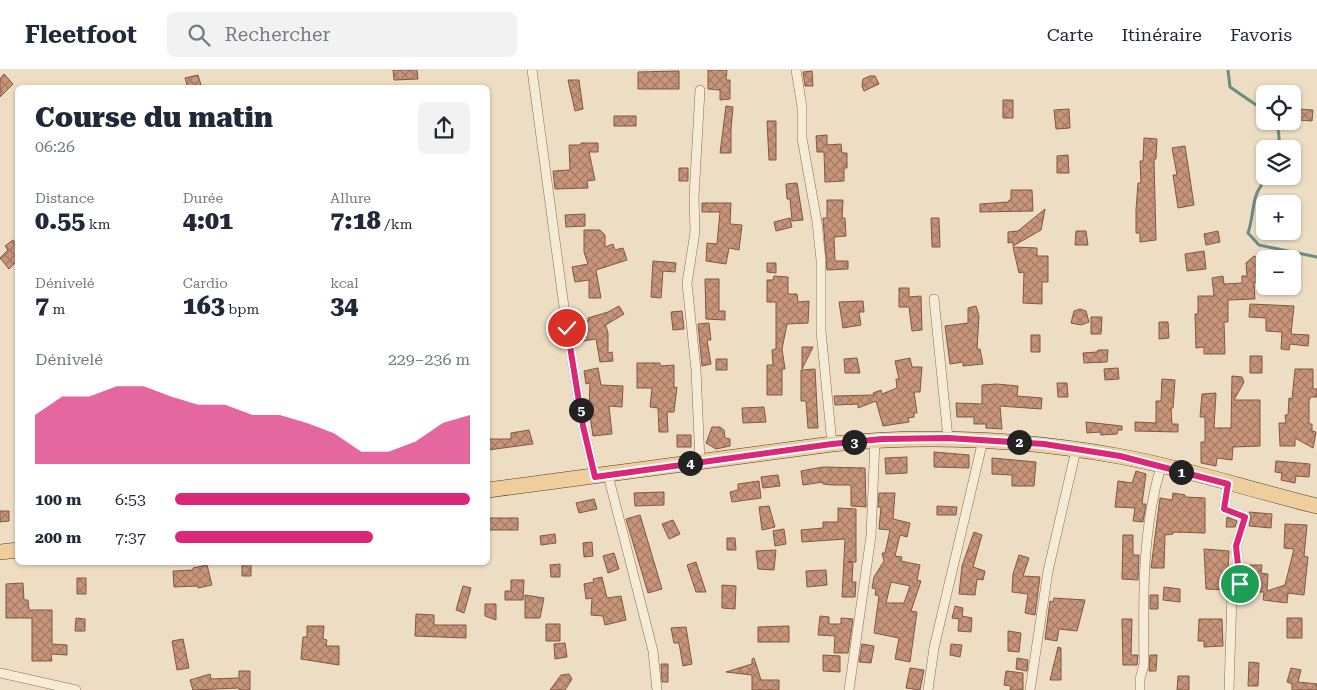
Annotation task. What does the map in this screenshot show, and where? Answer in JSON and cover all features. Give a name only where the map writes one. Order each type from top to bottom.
[{"type":"main road","points":[[490,490],[832,444],[875,440],[948,438],[982,440],[1120,456],[1317,506]]},
{"type":"main road","points":[[0,552],[15,550]]},
{"type":"street","points":[[532,70],[567,328],[583,426],[601,476],[653,651],[657,690]]},
{"type":"street","points":[[796,70],[802,106],[802,138],[817,222],[821,260],[821,331],[832,444]]},
{"type":"street","points":[[700,90],[694,197],[695,223],[686,283],[696,370],[700,462]]},
{"type":"street","points":[[934,299],[948,438]]},
{"type":"street","points":[[849,690],[871,536],[875,440]]},
{"type":"street","points":[[928,690],[934,648],[982,440]]},
{"type":"street","points":[[1030,690],[1048,571],[1076,450]]},
{"type":"street","points":[[1140,690],[1140,679],[1144,664],[1144,565],[1148,521],[1151,498],[1161,466]]},
{"type":"street","points":[[1228,484],[1224,509],[1245,517],[1236,546],[1240,583],[1232,594],[1229,690]]},
{"type":"street","points":[[0,673],[76,690]]},
{"type":"building","points":[[393,70],[417,70],[418,79],[394,80]]},
{"type":"building","points":[[708,70],[727,70],[726,80],[730,80],[730,99],[720,100],[720,90],[708,89]]},
{"type":"building","points":[[679,71],[679,89],[638,89],[638,72]]},
{"type":"building","points":[[812,71],[813,86],[805,86],[803,72]]},
{"type":"building","points":[[4,74],[13,84],[0,97],[0,79]]},
{"type":"building","points":[[198,75],[201,85],[187,85],[185,78]]},
{"type":"building","points":[[875,76],[879,84],[864,91],[862,86],[863,79]]},
{"type":"building","points":[[568,80],[579,80],[583,109],[575,111]]},
{"type":"building","points":[[1003,100],[1013,100],[1013,118],[1003,118]]},
{"type":"building","points":[[726,106],[733,107],[731,153],[720,153]]},
{"type":"building","points":[[1069,109],[1070,128],[1056,129],[1054,110]]},
{"type":"building","points":[[1301,109],[1313,110],[1312,121],[1301,120]]},
{"type":"building","points":[[614,116],[636,116],[636,126],[614,126]]},
{"type":"building","points":[[767,121],[776,121],[776,160],[769,160]]},
{"type":"building","points":[[827,135],[827,145],[841,144],[842,153],[847,153],[847,168],[844,168],[844,181],[825,182],[824,152],[817,152],[816,136]]},
{"type":"building","points":[[1144,138],[1157,139],[1156,159],[1154,159],[1156,240],[1140,242],[1140,233],[1136,233],[1136,210],[1138,183],[1141,183],[1140,161],[1143,161]]},
{"type":"building","points":[[581,143],[598,143],[598,152],[589,152],[595,180],[587,181],[588,188],[555,189],[553,171],[570,170],[569,145],[581,145]]},
{"type":"building","points":[[1185,146],[1194,205],[1178,208],[1173,175],[1177,175],[1172,148]]},
{"type":"building","points":[[1068,155],[1069,173],[1057,173],[1057,156]]},
{"type":"building","points":[[679,168],[688,168],[688,181],[679,181]]},
{"type":"building","points":[[797,183],[803,220],[792,221],[790,199],[787,199],[786,184]]},
{"type":"building","points":[[1011,190],[1032,190],[1033,211],[980,212],[980,204],[1009,202],[1011,200]]},
{"type":"building","points":[[827,200],[843,200],[842,218],[845,218],[846,236],[834,237],[835,261],[848,261],[848,269],[827,270],[823,218],[827,218]]},
{"type":"building","points":[[702,203],[731,203],[730,224],[742,225],[739,250],[729,248],[726,264],[706,261],[707,243],[717,244],[720,212],[702,212]]},
{"type":"building","points":[[1045,209],[1041,230],[1013,246],[1013,242],[1008,243],[1008,232],[1018,231]]},
{"type":"building","points":[[585,214],[585,226],[566,227],[565,215]]},
{"type":"building","points":[[790,218],[792,227],[776,231],[774,222]]},
{"type":"building","points":[[931,218],[939,218],[940,247],[932,247]]},
{"type":"building","points":[[584,230],[600,230],[605,235],[605,247],[613,244],[615,250],[623,248],[627,260],[596,270],[601,298],[589,298],[589,280],[575,282],[572,267],[588,264],[584,252]]},
{"type":"building","points":[[1076,231],[1086,231],[1088,245],[1075,245]]},
{"type":"building","points":[[1218,231],[1220,242],[1206,245],[1204,234]]},
{"type":"building","points":[[13,240],[15,243],[15,263],[9,269],[0,258],[8,250],[5,246]]},
{"type":"building","points":[[1013,247],[1037,248],[1037,256],[1048,256],[1048,282],[1042,282],[1042,304],[1023,303],[1024,272],[1019,273]]},
{"type":"building","points":[[1204,251],[1206,269],[1187,271],[1185,254]]},
{"type":"building","points":[[1254,256],[1256,257],[1255,299],[1228,300],[1228,322],[1224,322],[1225,354],[1204,354],[1204,347],[1196,348],[1195,314],[1198,314],[1198,296],[1214,296],[1212,278],[1223,276],[1224,284],[1242,283],[1242,276],[1247,276],[1246,263]]},
{"type":"building","points":[[653,261],[676,263],[675,272],[663,271],[661,298],[651,297]]},
{"type":"building","points":[[767,263],[776,263],[776,273],[767,272]]},
{"type":"building","points":[[774,276],[788,277],[788,294],[797,294],[798,302],[809,301],[808,323],[787,324],[782,349],[785,369],[782,369],[782,395],[767,395],[767,365],[773,365],[772,350],[776,349],[776,302],[767,302],[767,280],[773,280]]},
{"type":"building","points":[[705,279],[719,279],[719,311],[725,311],[725,320],[706,319]]},
{"type":"building","points":[[899,288],[909,288],[909,297],[921,296],[922,330],[912,331],[909,307],[899,307]]},
{"type":"building","points":[[863,301],[864,312],[859,312],[861,325],[843,328],[839,302]]},
{"type":"building","points":[[1250,304],[1294,306],[1291,334],[1309,335],[1308,346],[1290,344],[1289,350],[1281,349],[1282,332],[1266,331],[1266,318],[1249,317]]},
{"type":"building","points":[[619,306],[624,314],[604,326],[606,326],[608,333],[608,353],[612,352],[613,361],[600,362],[596,339],[577,342],[575,322],[589,320],[588,318],[608,312]]},
{"type":"building","points":[[976,306],[979,316],[977,349],[980,349],[983,364],[963,366],[963,362],[950,364],[945,326],[968,323],[968,308]]},
{"type":"building","points":[[1080,309],[1086,311],[1089,322],[1081,325],[1071,323],[1074,311]]},
{"type":"building","points":[[682,311],[684,329],[673,330],[671,312]]},
{"type":"building","points":[[1091,317],[1102,317],[1101,334],[1091,334]]},
{"type":"building","points":[[1159,322],[1168,322],[1169,338],[1159,339]]},
{"type":"building","points":[[709,323],[711,340],[707,340],[711,364],[702,366],[698,324]]},
{"type":"building","points":[[1031,335],[1040,335],[1040,352],[1031,352]]},
{"type":"building","points":[[802,347],[813,347],[802,369]]},
{"type":"building","points":[[1098,350],[1108,350],[1107,362],[1084,363],[1083,353],[1097,352]]},
{"type":"building","points":[[1250,356],[1262,356],[1262,373],[1250,373]]},
{"type":"building","points":[[857,358],[860,373],[845,373],[844,359]]},
{"type":"building","points":[[910,358],[912,367],[922,367],[920,392],[914,392],[917,413],[914,413],[914,417],[908,418],[909,422],[883,426],[876,401],[858,408],[858,404],[835,405],[834,396],[874,395],[873,393],[881,390],[882,394],[897,388],[896,379],[899,379],[895,361]]},
{"type":"building","points":[[716,359],[727,359],[727,370],[716,370]]},
{"type":"building","points":[[637,363],[660,363],[660,366],[674,365],[674,388],[677,387],[674,412],[667,412],[668,432],[659,432],[658,408],[650,407],[652,388],[637,388]]},
{"type":"building","points":[[598,368],[601,385],[623,386],[622,407],[609,406],[612,434],[593,436],[589,409],[590,383],[586,384],[584,371]]},
{"type":"building","points":[[1118,368],[1119,379],[1105,380],[1104,369]]},
{"type":"building","points":[[815,369],[818,428],[808,428],[806,401],[801,401],[801,370]]},
{"type":"building","points":[[1295,369],[1313,369],[1313,389],[1317,389],[1317,397],[1311,397],[1309,400],[1309,424],[1312,424],[1312,431],[1316,432],[1313,448],[1295,438],[1295,446],[1280,446],[1279,423],[1286,423],[1285,415],[1288,415],[1289,398],[1292,399]]},
{"type":"building","points":[[1232,376],[1242,377],[1244,382],[1234,400],[1260,400],[1260,446],[1233,447],[1232,460],[1217,458],[1216,466],[1201,463],[1201,442],[1205,442],[1205,417],[1200,417],[1202,394],[1216,393],[1214,428],[1231,428]]},
{"type":"building","points":[[1162,379],[1175,380],[1173,408],[1171,408],[1172,424],[1178,424],[1178,432],[1135,431],[1135,422],[1156,423],[1156,401],[1161,401]]},
{"type":"building","points":[[1057,383],[1067,383],[1068,397],[1058,397]]},
{"type":"building","points":[[982,385],[1018,386],[1017,396],[1042,398],[1041,409],[1000,406],[1002,429],[986,428],[986,424],[974,424],[974,417],[957,417],[956,403],[982,404]]},
{"type":"building","points":[[764,407],[766,422],[743,423],[742,408]]},
{"type":"building","points":[[1086,422],[1122,426],[1122,430],[1118,430],[1117,434],[1101,435],[1100,432],[1087,433]]},
{"type":"building","points":[[712,427],[720,427],[724,430],[725,438],[730,439],[730,446],[716,449],[706,443]]},
{"type":"building","points":[[529,430],[533,444],[490,450],[490,439],[511,439],[511,433]]},
{"type":"building","points":[[677,435],[691,435],[691,447],[677,447]]},
{"type":"building","points":[[934,452],[969,455],[969,468],[934,467]]},
{"type":"building","points":[[907,457],[907,473],[886,474],[885,458]]},
{"type":"building","points":[[992,458],[1036,462],[1034,486],[1012,486],[1012,475],[992,474]]},
{"type":"building","points":[[1276,461],[1310,464],[1309,477],[1296,476],[1295,483],[1281,480],[1282,473],[1275,472]]},
{"type":"building","points":[[823,467],[865,468],[866,507],[851,506],[851,485],[832,485],[823,484],[823,482],[803,485],[801,471]]},
{"type":"building","points":[[1136,471],[1146,474],[1142,504],[1146,504],[1143,522],[1133,521],[1135,508],[1115,507],[1118,481],[1132,483]]},
{"type":"building","points":[[778,475],[780,486],[763,488],[761,477]]},
{"type":"building","points":[[759,481],[761,498],[732,502],[730,492],[738,490],[738,484]]},
{"type":"building","points":[[664,492],[664,505],[635,506],[634,493]]},
{"type":"building","points":[[879,493],[895,493],[893,519],[910,523],[907,537],[900,535],[895,556],[902,557],[901,561],[920,565],[917,580],[921,581],[911,611],[917,612],[910,662],[895,659],[899,638],[874,633],[879,596],[875,595],[876,589],[872,588],[874,577],[884,561],[882,553],[885,553],[890,530],[879,529],[881,507],[878,507]],"holes":[[[891,582],[910,586],[904,603],[886,603]]]},
{"type":"building","points":[[1173,493],[1185,495],[1185,497],[1205,498],[1205,533],[1173,532],[1173,534],[1165,535],[1164,568],[1151,568],[1160,498],[1172,500]]},
{"type":"building","points":[[594,499],[597,509],[579,513],[576,503]]},
{"type":"building","points":[[769,506],[775,527],[762,530],[759,507]]},
{"type":"building","points":[[937,506],[957,507],[956,515],[937,515]]},
{"type":"building","points":[[838,508],[856,509],[856,562],[848,562],[853,563],[852,582],[856,582],[855,597],[842,597],[845,539],[802,542],[801,530],[823,528],[823,522],[838,522]]},
{"type":"building","points":[[0,511],[9,511],[9,521],[0,522]]},
{"type":"building","points":[[1249,512],[1272,514],[1271,528],[1249,526],[1251,516]]},
{"type":"building","points":[[640,515],[662,589],[648,593],[626,519]]},
{"type":"building","points":[[1227,517],[1237,521],[1235,527],[1226,527]]},
{"type":"building","points":[[490,518],[518,518],[518,530],[490,530]]},
{"type":"building","points":[[673,520],[680,534],[669,539],[662,524]]},
{"type":"building","points":[[1285,524],[1307,525],[1304,556],[1308,557],[1304,595],[1288,593],[1287,603],[1263,600],[1264,592],[1258,592],[1259,578],[1249,578],[1250,565],[1262,565],[1261,573],[1268,574],[1267,591],[1285,585],[1294,549],[1284,548]]},
{"type":"building","points":[[784,529],[786,544],[775,546],[773,531]]},
{"type":"building","points":[[974,532],[982,535],[973,567],[985,571],[983,580],[977,579],[975,595],[959,594],[962,566]]},
{"type":"building","points":[[555,534],[556,543],[541,545],[540,536]]},
{"type":"building","points":[[1123,535],[1133,535],[1133,555],[1139,555],[1138,580],[1122,579]]},
{"type":"building","points":[[727,538],[735,538],[736,550],[727,550]]},
{"type":"building","points":[[592,542],[593,556],[584,557],[583,543]]},
{"type":"building","points":[[1204,549],[1229,551],[1227,590],[1206,589]]},
{"type":"building","points":[[776,550],[774,570],[758,569],[756,551]]},
{"type":"building","points":[[614,553],[619,569],[608,573],[603,556]]},
{"type":"building","points":[[1019,555],[1029,558],[1023,576],[1040,577],[1035,615],[1025,613],[1028,594],[1012,592],[1013,574]]},
{"type":"building","points":[[696,562],[706,592],[696,592],[687,565]]},
{"type":"building","points":[[560,564],[560,577],[551,577],[550,565]]},
{"type":"building","points":[[207,565],[212,585],[198,588],[198,586],[174,587],[173,571],[193,570],[193,568]]},
{"type":"building","points":[[242,565],[251,565],[251,576],[242,576]]},
{"type":"building","points":[[826,570],[827,585],[807,587],[806,571]]},
{"type":"building","points":[[602,577],[607,598],[621,596],[626,620],[605,625],[603,616],[591,615],[592,598],[586,599],[584,584],[594,582],[593,579]]},
{"type":"building","points":[[77,578],[86,578],[86,594],[77,594]]},
{"type":"building","points":[[511,580],[524,580],[523,600],[505,600],[505,591],[511,591]]},
{"type":"building","points":[[23,583],[24,600],[28,600],[29,610],[52,610],[52,644],[67,645],[67,655],[51,654],[52,661],[32,661],[32,618],[6,618],[6,584]]},
{"type":"building","points":[[722,585],[736,586],[735,609],[722,608]]},
{"type":"building","points":[[463,586],[471,588],[464,613],[456,610]]},
{"type":"building","points":[[1164,587],[1180,589],[1180,602],[1163,600]]},
{"type":"building","points":[[525,595],[544,598],[540,618],[525,618]]},
{"type":"building","points":[[1150,595],[1158,595],[1158,609],[1150,609]]},
{"type":"building","points":[[1054,598],[1085,600],[1077,631],[1059,629],[1057,641],[1045,639],[1050,601],[1053,602]]},
{"type":"building","points":[[485,604],[496,604],[496,620],[485,616]]},
{"type":"building","points":[[955,606],[963,608],[962,616],[972,618],[971,632],[958,631],[959,619],[952,618]]},
{"type":"building","points":[[416,614],[434,615],[434,625],[466,625],[466,638],[415,636]]},
{"type":"building","points":[[820,616],[829,617],[829,624],[841,624],[841,618],[853,619],[848,653],[834,653],[835,636],[818,635]]},
{"type":"building","points":[[76,618],[85,619],[85,631],[75,631]]},
{"type":"building","points":[[1287,618],[1302,618],[1302,638],[1287,638]]},
{"type":"building","points":[[1122,619],[1132,619],[1131,655],[1138,655],[1137,665],[1123,665]]},
{"type":"building","points":[[1199,619],[1222,619],[1223,646],[1204,647],[1204,641],[1198,641]]},
{"type":"building","points":[[546,624],[560,624],[560,641],[546,641]]},
{"type":"building","points":[[307,626],[324,626],[323,639],[327,640],[326,646],[339,646],[339,665],[301,659],[303,637],[307,637]]},
{"type":"building","points":[[789,626],[789,642],[758,642],[758,627]]},
{"type":"building","points":[[686,627],[692,664],[683,666],[679,643],[674,643],[671,628]]},
{"type":"building","points":[[1008,631],[1021,633],[1019,652],[1008,651]]},
{"type":"building","points":[[183,639],[189,668],[177,670],[172,641]]},
{"type":"building","points":[[565,643],[567,657],[555,659],[554,644]]},
{"type":"building","points":[[862,644],[874,646],[871,663],[859,662]]},
{"type":"building","points":[[951,644],[962,645],[960,657],[950,655]]},
{"type":"building","points":[[1058,647],[1061,648],[1061,680],[1050,680]]},
{"type":"building","points":[[823,655],[840,656],[840,672],[823,671]]},
{"type":"building","points":[[1150,655],[1157,655],[1156,671],[1149,671]]},
{"type":"building","points":[[754,658],[761,680],[779,680],[779,690],[752,690],[752,675],[726,672],[752,664],[752,659]]},
{"type":"building","points":[[1017,658],[1028,660],[1027,671],[1016,669]]},
{"type":"building","points":[[1249,662],[1259,663],[1258,686],[1248,686]]},
{"type":"building","points":[[661,664],[668,664],[668,682],[662,682]]},
{"type":"building","points":[[910,668],[924,670],[920,690],[906,688]]},
{"type":"building","points":[[1291,668],[1301,670],[1298,682],[1317,684],[1317,690],[1292,690],[1292,684],[1287,682]]},
{"type":"building","points":[[239,671],[250,671],[250,690],[239,690],[239,688],[193,690],[190,680],[210,674],[211,679],[239,678]]},
{"type":"building","points":[[1006,671],[1023,673],[1023,690],[1010,690],[1011,686],[1004,685]]},
{"type":"building","points":[[569,674],[572,679],[565,690],[550,690],[561,675]]},
{"type":"building","points":[[1178,676],[1189,676],[1189,690],[1177,690]]},
{"type":"waterway","points":[[1228,70],[1230,87],[1256,105]]},
{"type":"waterway","points":[[1278,130],[1279,140]]},
{"type":"waterway","points":[[1262,185],[1254,203],[1248,233],[1259,245],[1317,257]]},
{"type":"route","points":[[567,328],[583,426],[595,477],[832,444],[882,439],[948,438],[1009,441],[1044,444],[1120,456],[1228,484],[1224,509],[1245,517],[1236,546],[1240,584]]}]
